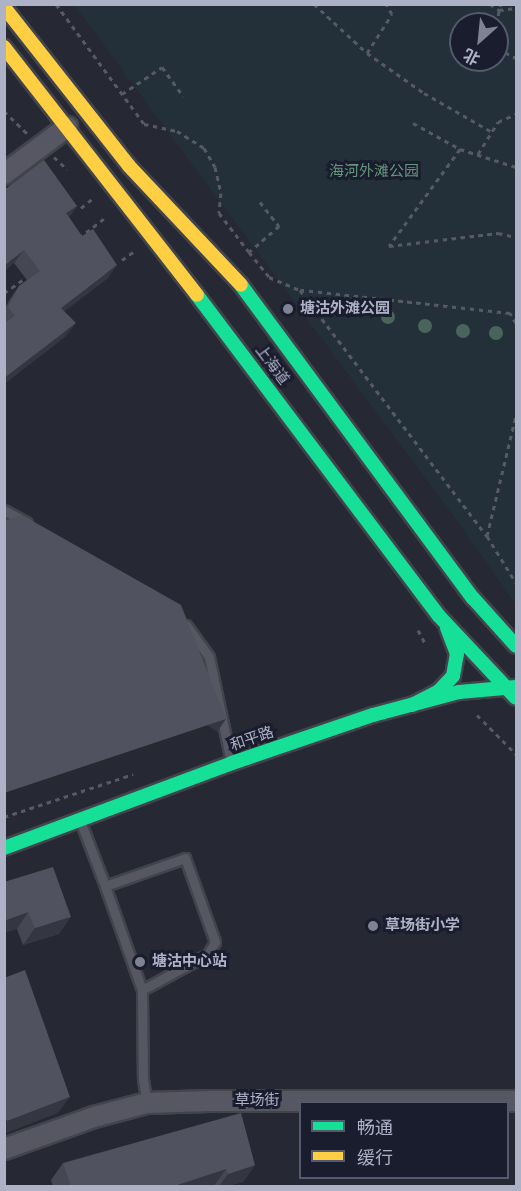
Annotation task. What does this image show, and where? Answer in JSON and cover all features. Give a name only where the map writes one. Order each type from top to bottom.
[{"type":"main road","name":"上海道","points":[[4,7],[129,166],[237,280],[473,598],[516,646]]},
{"type":"main road","name":"上海道","points":[[4,47],[277,398],[439,616],[513,691]]},
{"type":"main road","points":[[412,705],[445,687],[455,669],[455,644],[439,616]]},
{"type":"main road","name":"和平路","points":[[4,848],[232,763],[373,715],[459,692],[513,691]]},
{"type":"street","points":[[4,174],[67,127]]},
{"type":"street","name":"草场街","points":[[4,1149],[94,1117],[147,1103],[516,1101]]},
{"type":"lane","points":[[4,510],[34,527]]},
{"type":"lane","points":[[182,619],[209,657],[232,763]]},
{"type":"lane","points":[[80,820],[141,990],[143,1079],[147,1103]]},
{"type":"lane","points":[[105,886],[185,858],[215,942],[208,954],[141,990]]},
{"type":"path","points":[[56,4],[144,124],[177,131],[204,148],[215,167],[220,193],[219,213],[270,277],[300,290],[510,313],[516,323]]},
{"type":"path","points":[[314,4],[367,53],[424,93],[492,132]]},
{"type":"path","points":[[367,53],[392,14],[386,4]]},
{"type":"path","points":[[490,4],[499,10],[516,8]]},
{"type":"path","points":[[499,10],[501,4]]},
{"type":"path","points":[[122,94],[162,67],[183,96]]},
{"type":"path","points":[[4,111],[70,172]]},
{"type":"path","points":[[478,154],[498,122],[516,114]]},
{"type":"path","points":[[413,123],[460,149],[516,167]]},
{"type":"path","points":[[460,149],[389,246],[498,233],[516,237]]},
{"type":"path","points":[[85,190],[113,226]]},
{"type":"path","points":[[81,208],[92,199]]},
{"type":"path","points":[[249,252],[279,226],[260,202]]},
{"type":"path","points":[[78,238],[106,217]]},
{"type":"path","points":[[126,243],[140,261]]},
{"type":"path","points":[[122,260],[133,252]]},
{"type":"path","points":[[4,293],[32,272]]},
{"type":"path","points":[[300,290],[487,536],[516,583]]},
{"type":"path","points":[[487,536],[516,416]]},
{"type":"path","points":[[414,622],[428,649]]},
{"type":"path","points":[[477,715],[516,754]]},
{"type":"path","points":[[4,817],[137,773]]},
{"type":"green space","name":"海河外滩公园","points":[[74,5],[516,5],[516,605],[460,525]]},
{"type":"building","points":[[44,160],[77,206],[66,213],[82,236],[93,229],[117,265],[61,308],[76,323],[4,378],[4,323],[15,316],[8,307],[19,286],[40,271],[24,250],[4,266],[4,190]]},
{"type":"building","points":[[22,515],[181,605],[226,719],[4,793],[4,521]]},
{"type":"building","points":[[53,867],[71,917],[35,928],[28,912],[4,921],[4,882]]},
{"type":"building","points":[[25,970],[70,1097],[7,1121],[4,1115],[4,978]]},
{"type":"building","points":[[241,1113],[255,1165],[228,1174],[226,1169],[174,1186],[71,1186],[63,1163]]},
{"type":"traffic: fast","points":[[241,285],[473,598],[516,646]]},
{"type":"traffic: fast","points":[[197,295],[439,616],[516,698]]},
{"type":"traffic: fast","points":[[412,705],[438,692],[453,676],[457,654],[447,628]]},
{"type":"traffic: fast","points":[[4,848],[232,763],[373,715],[459,692],[516,687]]},
{"type":"traffic: slow","points":[[4,7],[129,166],[241,285]]},
{"type":"traffic: slow","points":[[4,47],[197,295]]},
{"type":"place","name":"塘沽外滩公园","points":[[288,309]]},
{"type":"place","name":"草场街小学","points":[[373,926]]},
{"type":"place","name":"塘沽中心站","points":[[140,962]]}]
